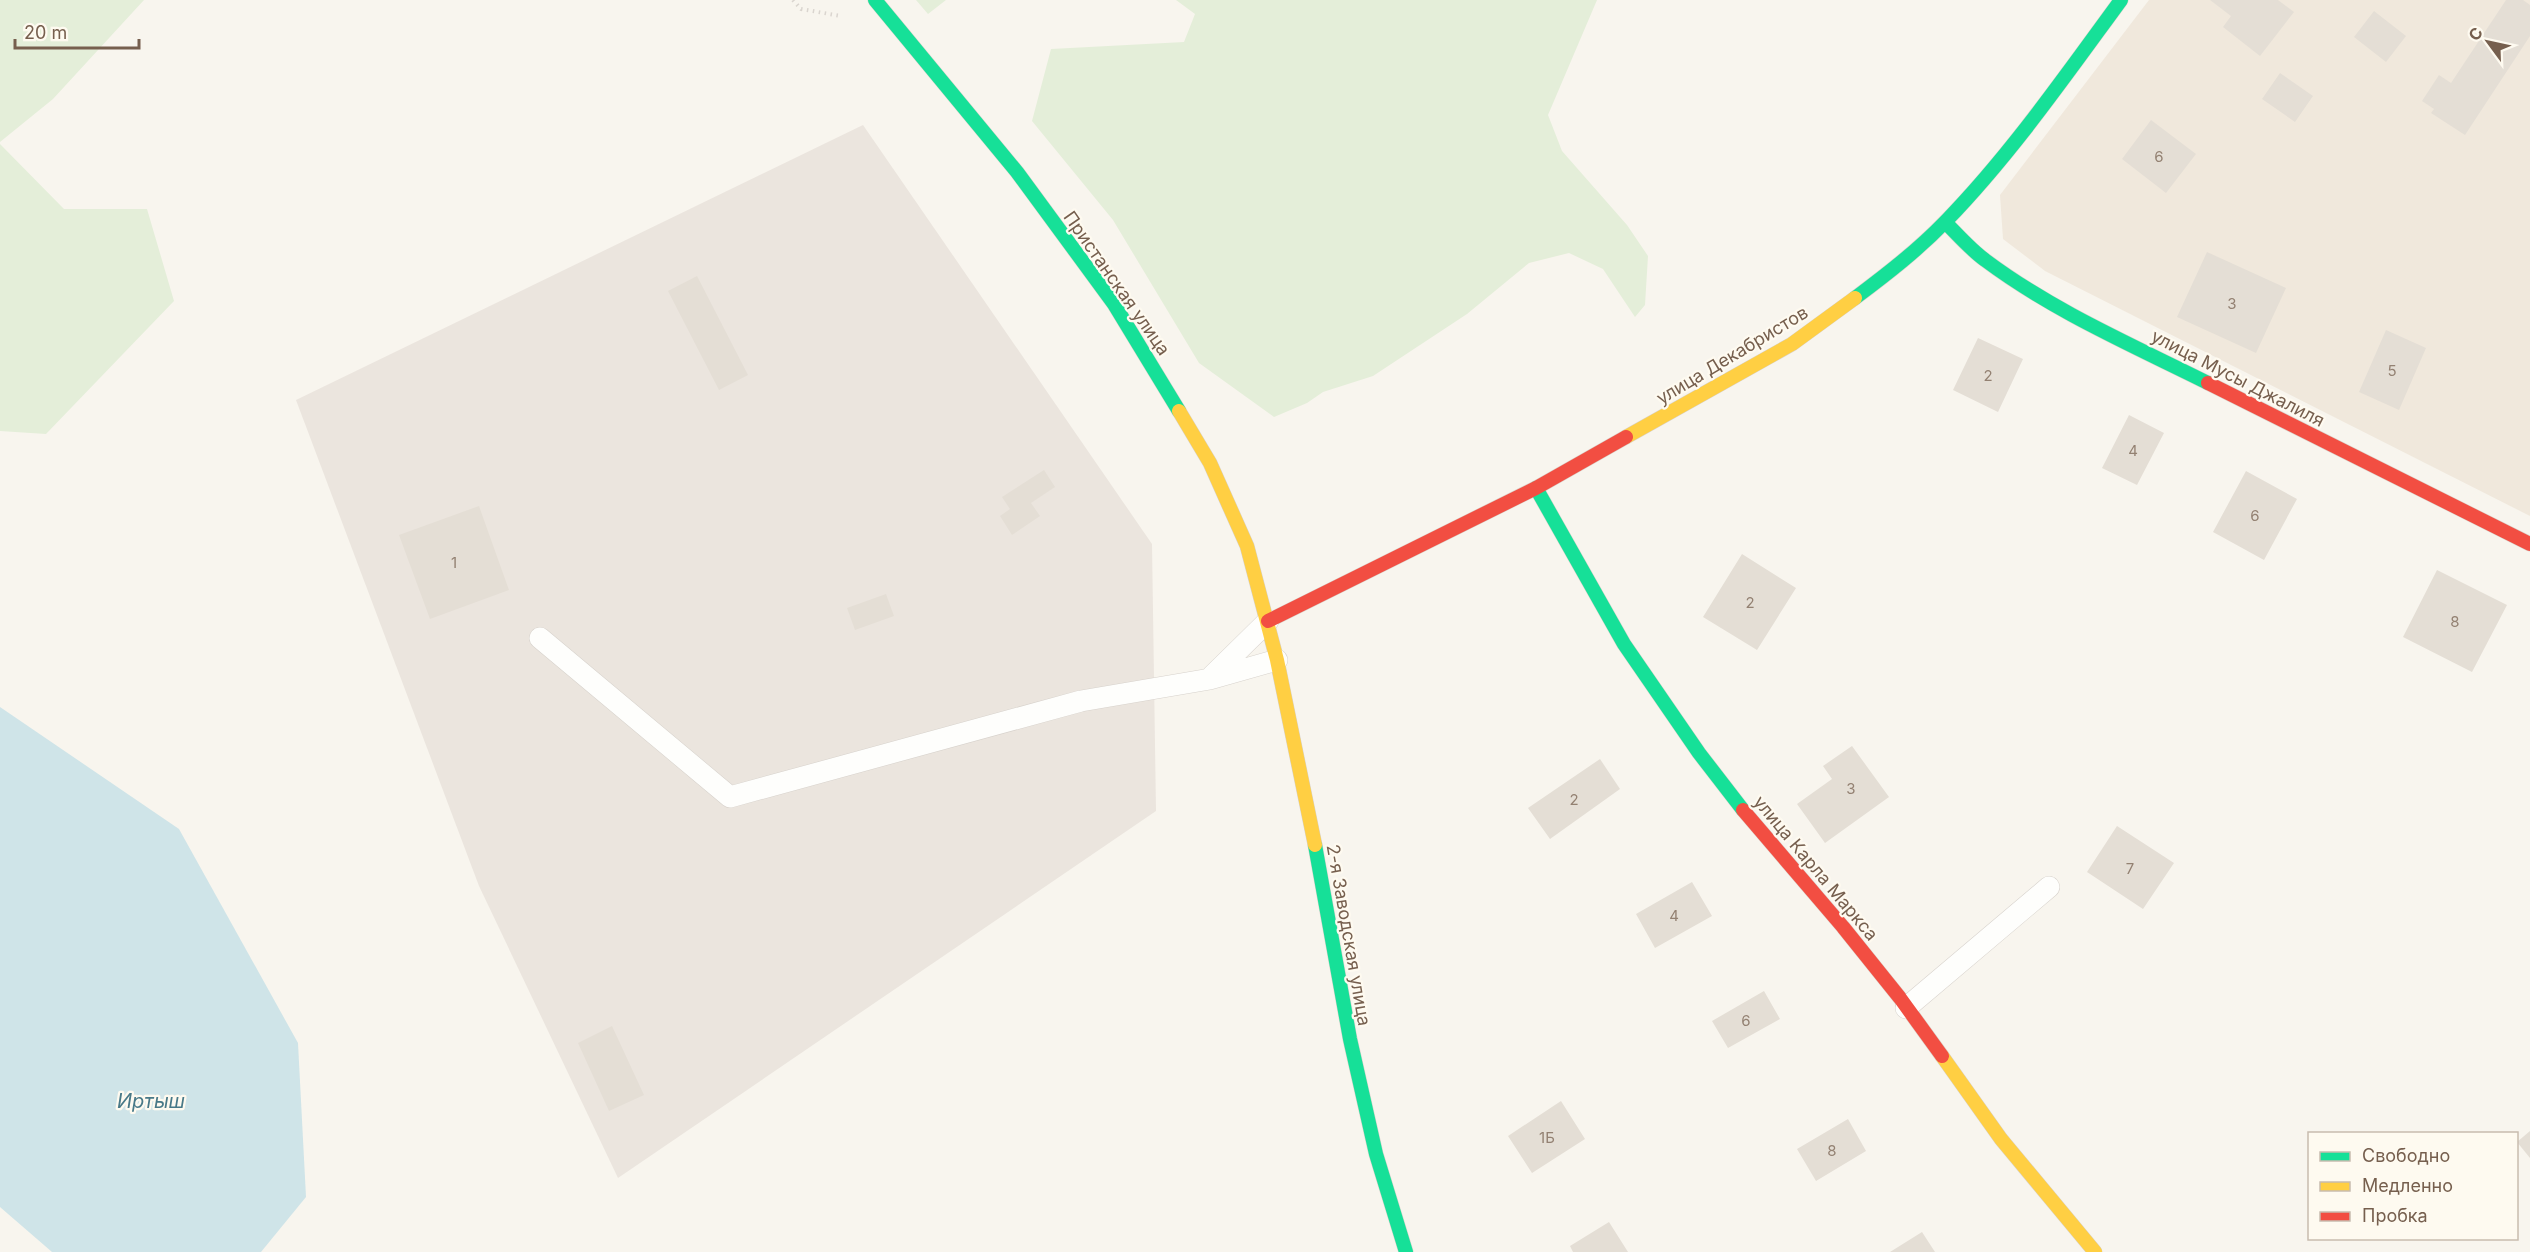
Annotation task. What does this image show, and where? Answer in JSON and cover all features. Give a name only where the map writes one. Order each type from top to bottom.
[{"type":"street","name":"Пристанская улица","points":[[875,0],[1017,172],[1114,304],[1210,463],[1247,546],[1268,621]]},
{"type":"street","name":"улица Декабристов","points":[[1268,621],[1536,488],[1792,344],[1896,267],[1945,222],[1985,177],[2060,83],[2121,0]]},
{"type":"street","name":"улица Мусы Джалиля","points":[[1945,222],[1983,259],[2062,310],[2530,544]]},
{"type":"street","name":"улица Карла Маркса","points":[[1536,488],[1624,644],[1699,753],[1753,822],[1843,927],[1906,1008],[2001,1139],[2095,1252]]},
{"type":"street","name":"2-я Заводская улица","points":[[1268,621],[1314,837],[1350,1039],[1376,1154],[1406,1252]]},
{"type":"lane","points":[[1210,679],[1268,621]]},
{"type":"lane","points":[[540,638],[730,797],[1081,701],[1210,679],[1277,660]]},
{"type":"lane","points":[[1906,1008],[2049,887]]},
{"type":"path","points":[[793,0],[801,9]]},
{"type":"shaded area","points":[[2149,0],[2530,0],[2530,516],[2045,271],[2003,239],[2000,195]]},
{"type":"shaded area","points":[[863,125],[1152,544],[1156,811],[618,1178],[479,886],[296,400]]},
{"type":"green space","points":[[0,0],[144,0],[53,99],[0,142]]},
{"type":"green space","points":[[916,0],[946,0],[928,14]]},
{"type":"green space","points":[[1176,0],[1597,0],[1548,115],[1562,151],[1627,225],[1648,256],[1645,305],[1635,317],[1603,269],[1569,253],[1529,263],[1467,314],[1373,376],[1323,392],[1307,403],[1274,417],[1199,363],[1113,220],[1032,121],[1051,49],[1184,42],[1195,14]]},
{"type":"green space","points":[[0,144],[64,209],[147,209],[174,301],[46,434],[0,431]]},
{"type":"water","name":"Иртыш","points":[[0,707],[179,829],[298,1043],[306,1197],[261,1252],[52,1252],[0,1207]]},
{"type":"building","points":[[2210,0],[2278,0],[2294,12],[2260,56],[2223,27],[2231,16]]},
{"type":"building","points":[[2506,0],[2523,0],[2530,5],[2530,36],[2465,135],[2431,113],[2434,109],[2422,101],[2439,75],[2451,83]]},
{"type":"building","points":[[2374,11],[2406,36],[2386,62],[2354,37]]},
{"type":"building","points":[[2280,73],[2313,96],[2295,122],[2262,99]]},
{"type":"building","points":[[2151,120],[2196,154],[2166,193],[2122,159]]},
{"type":"building","points":[[2207,252],[2286,288],[2256,353],[2177,317]]},
{"type":"building","points":[[697,276],[748,375],[719,390],[668,291]]},
{"type":"building","points":[[2386,330],[2426,348],[2399,410],[2359,392]]},
{"type":"building","points":[[1978,338],[2023,359],[1998,412],[1953,390]]},
{"type":"building","points":[[2129,415],[2164,433],[2137,485],[2102,468]]},
{"type":"building","points":[[1044,470],[1055,487],[1031,503],[1040,516],[1012,535],[1000,516],[1010,509],[1002,497]]},
{"type":"building","points":[[2246,471],[2297,499],[2264,560],[2213,532]]},
{"type":"building","points":[[479,506],[509,590],[430,619],[399,535]]},
{"type":"building","points":[[1742,554],[1796,588],[1757,650],[1703,617]]},
{"type":"building","points":[[2437,570],[2507,605],[2472,672],[2403,637]]},
{"type":"building","points":[[886,594],[894,616],[855,630],[847,608]]},
{"type":"building","points":[[1852,746],[1889,797],[1825,843],[1797,804],[1832,779],[1823,766]]},
{"type":"building","points":[[1600,759],[1620,789],[1550,839],[1528,808]]},
{"type":"building","points":[[2117,826],[2174,863],[2143,909],[2087,872]]},
{"type":"building","points":[[1692,882],[1712,916],[1655,948],[1636,914]]},
{"type":"building","points":[[1764,991],[1780,1019],[1728,1048],[1712,1021]]},
{"type":"building","points":[[612,1026],[644,1095],[609,1111],[578,1043]]},
{"type":"building","points":[[1561,1101],[1585,1139],[1532,1173],[1508,1136]]},
{"type":"building","points":[[1848,1119],[1866,1151],[1816,1181],[1797,1149]]},
{"type":"building","points":[[2530,1131],[2530,1158],[2518,1143]]},
{"type":"building","points":[[1609,1222],[1628,1252],[1573,1252],[1570,1246]]},
{"type":"building","points":[[1922,1232],[1935,1252],[1890,1252]]},
{"type":"traffic: fast","points":[[875,0],[1017,172],[1114,304],[1179,411]]},
{"type":"traffic: fast","points":[[1855,298],[1924,242],[1970,195],[2037,114],[2121,0]]},
{"type":"traffic: fast","points":[[1945,222],[1980,256],[2038,295],[2208,383]]},
{"type":"traffic: fast","points":[[1536,488],[1624,644],[1699,753],[1743,810]]},
{"type":"traffic: fast","points":[[1315,845],[1350,1039],[1376,1154],[1406,1252]]},
{"type":"traffic: slow","points":[[1626,437],[1792,344],[1855,298]]},
{"type":"traffic: slow","points":[[1179,411],[1210,463],[1247,546],[1277,660],[1315,845]]},
{"type":"traffic: slow","points":[[1942,1056],[2001,1139],[2095,1252]]},
{"type":"traffic: jam","points":[[2208,383],[2530,544]]},
{"type":"traffic: jam","points":[[1268,621],[1536,488],[1626,437]]},
{"type":"traffic: jam","points":[[1743,810],[1843,927],[1900,998],[1942,1056]]}]
